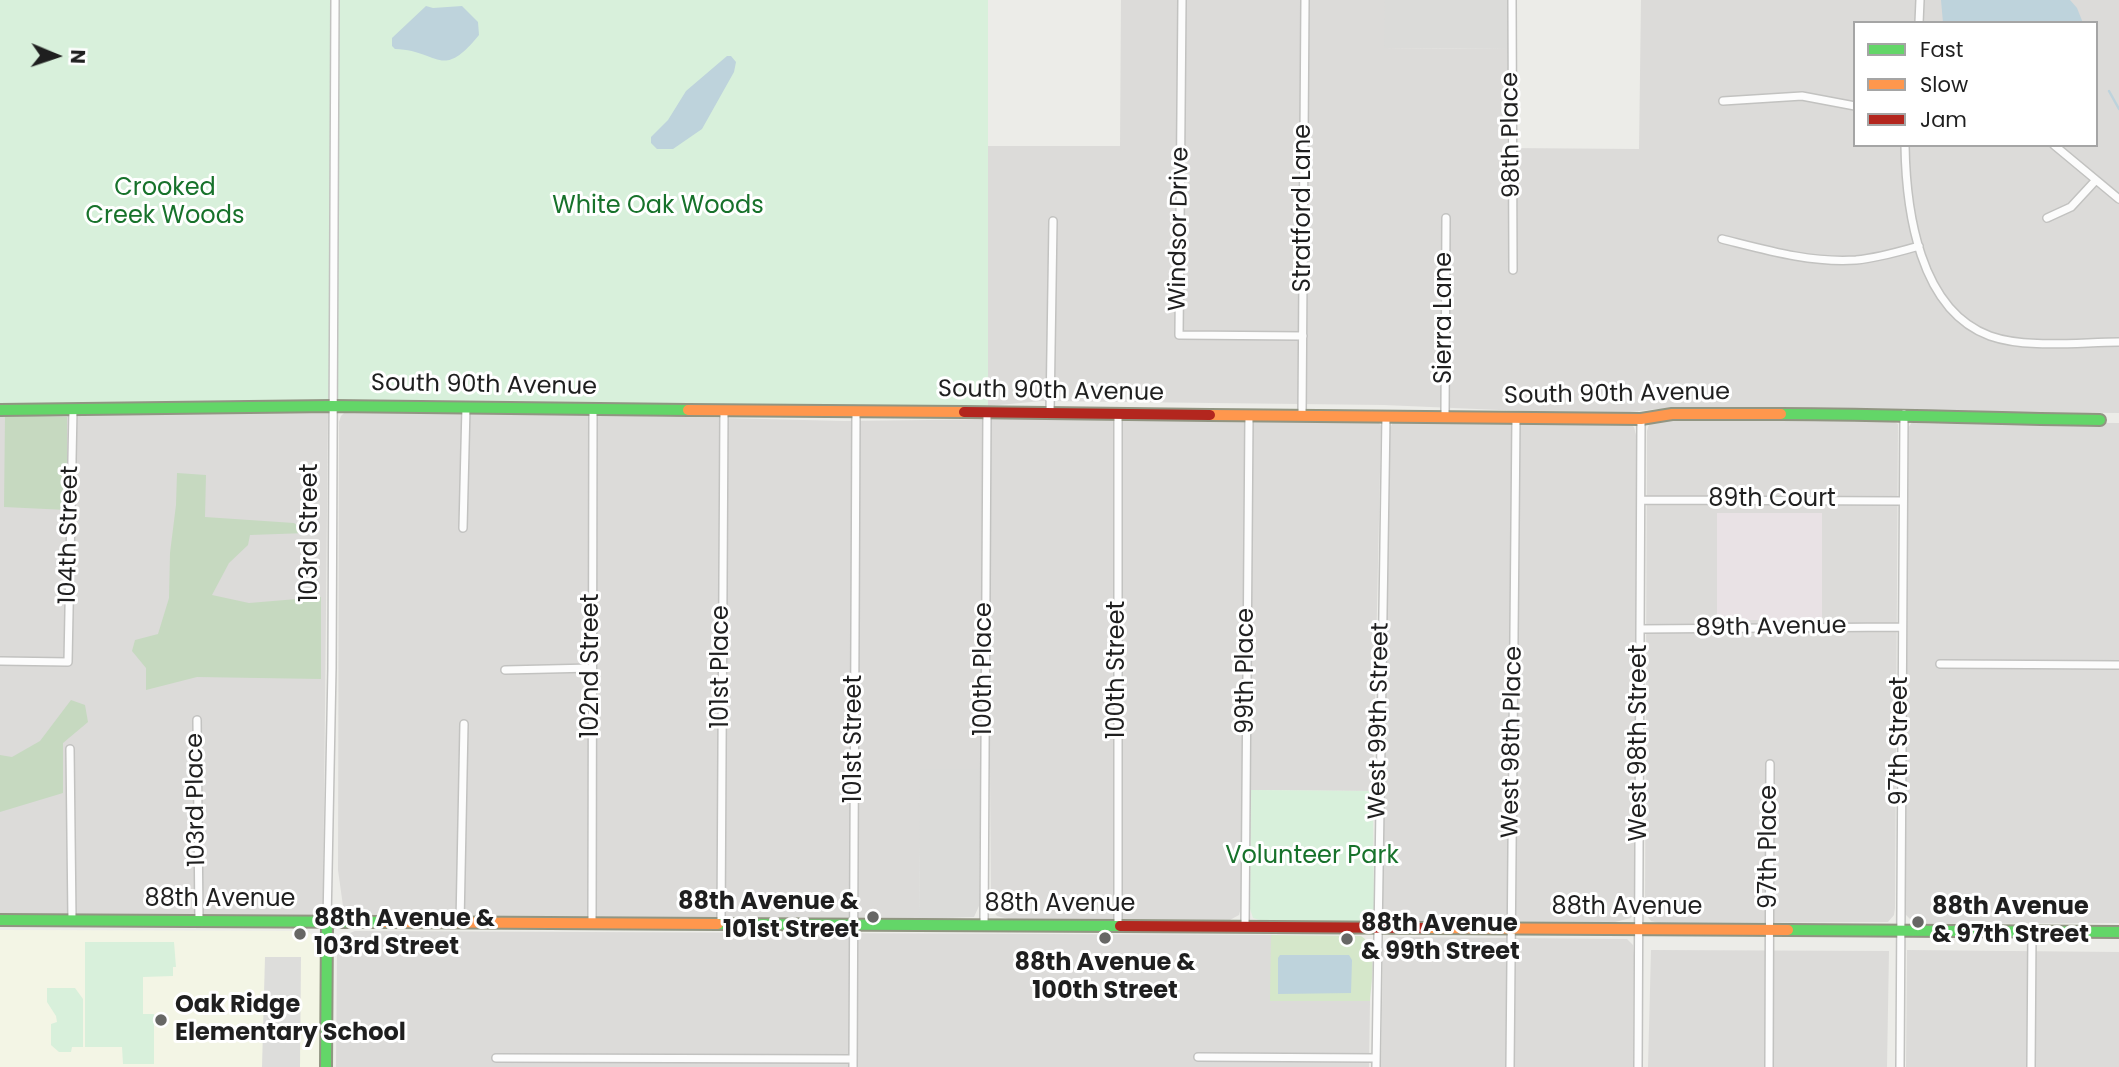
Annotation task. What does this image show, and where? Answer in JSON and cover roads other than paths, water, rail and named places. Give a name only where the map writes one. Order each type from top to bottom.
[{"type":"street","name":"103rd Street","points":[[326,1067],[332,668],[335,0]]},
{"type":"street","name":"Windsor Drive","points":[[1182,0],[1179,334],[1303,336]]},
{"type":"street","name":"Stratford Lane","points":[[1302,415],[1305,0]]},
{"type":"street","name":"98th Place","points":[[1512,0],[1513,270]]},
{"type":"street","points":[[1919,21],[1920,0]]},
{"type":"street","points":[[1723,101],[1802,96],[1853,106]]},
{"type":"street","points":[[1906,147],[1907,198],[1919,246],[1943,301],[1964,321],[1991,336],[2020,341],[2119,342]]},
{"type":"street","points":[[2056,147],[2119,199]]},
{"type":"street","points":[[2047,218],[2071,207],[2096,180]]},
{"type":"street","name":"Sierra Lane","points":[[1445,417],[1446,218]]},
{"type":"street","points":[[1050,413],[1053,221]]},
{"type":"street","points":[[1722,239],[1800,257],[1839,261],[1874,258],[1919,246]]},
{"type":"street","name":"South 90th Avenue","points":[[0,410],[332,406],[1641,419],[1672,414],[1904,414],[1980,419],[2100,420]]},
{"type":"street","points":[[463,528],[466,407]]},
{"type":"street","name":"102nd Street","points":[[592,923],[593,408]]},
{"type":"street","name":"104th Street","points":[[0,661],[68,662],[73,409]]},
{"type":"street","name":"101st Place","points":[[720,924],[724,410]]},
{"type":"street","name":"101st Street","points":[[853,1063],[856,411]]},
{"type":"street","name":"100th Place","points":[[984,926],[987,412]]},
{"type":"street","name":"100th Street","points":[[1118,414],[1118,927]]},
{"type":"street","name":"97th Street","points":[[1900,1067],[1904,414]]},
{"type":"street","name":"99th Place","points":[[1245,927],[1249,415]]},
{"type":"street","name":"West 99th Street","points":[[1376,1063],[1386,416]]},
{"type":"street","name":"West 98th Place","points":[[1510,1067],[1516,418]]},
{"type":"street","name":"West 98th Street","points":[[1638,1067],[1641,419]]},
{"type":"street","name":"89th Court","points":[[1642,500],[1903,501]]},
{"type":"street","name":"89th Avenue","points":[[1640,629],[1901,627]]},
{"type":"street","points":[[1940,664],[2119,665]]},
{"type":"street","points":[[505,670],[592,668]]},
{"type":"street","name":"103rd Place","points":[[197,720],[199,921]]},
{"type":"street","points":[[460,923],[464,724]]},
{"type":"street","points":[[70,749],[72,920]]},
{"type":"street","name":"97th Place","points":[[1769,1067],[1770,764]]},
{"type":"street","name":"88th Avenue","points":[[0,920],[2119,932]]},
{"type":"street","points":[[2031,1067],[2032,932]]},
{"type":"street","points":[[1198,1057],[1376,1063]]},
{"type":"street","points":[[496,1058],[853,1063]]},
{"type":"water","points":[[1941,0],[2070,0],[2082,21],[1943,21]]},
{"type":"water","points":[[426,6],[462,6],[478,22],[479,35],[456,57],[447,60],[395,49],[392,46],[392,38]]},
{"type":"water","points":[[727,56],[731,56],[736,62],[734,72],[702,129],[673,149],[657,149],[651,143],[651,137],[668,120],[686,91]]},
{"type":"water","points":[[1280,955],[1349,955],[1352,960],[1351,993],[1278,994]]},
{"type":"waterway","points":[[2109,91],[2119,109]]},
{"type":"place","name":"88th Avenue & 101st Street","points":[[873,917]]},
{"type":"place","name":"88th Avenue & 97th Street","points":[[1918,922]]},
{"type":"place","name":"88th Avenue & 103rd Street","points":[[300,934]]},
{"type":"place","name":"88th Avenue & 100th Street","points":[[1105,938]]},
{"type":"place","name":"88th Avenue & 99th Street","points":[[1347,939]]},
{"type":"place","name":"Oak Ridge Elementary School","points":[[161,1020]]},
{"type":"park label","name":"Crooked Creek Woods","points":[[165,203]]},
{"type":"park label","name":"White Oak Woods","points":[[658,207]]},
{"type":"park label","name":"Volunteer Park","points":[[1312,857]]}]
